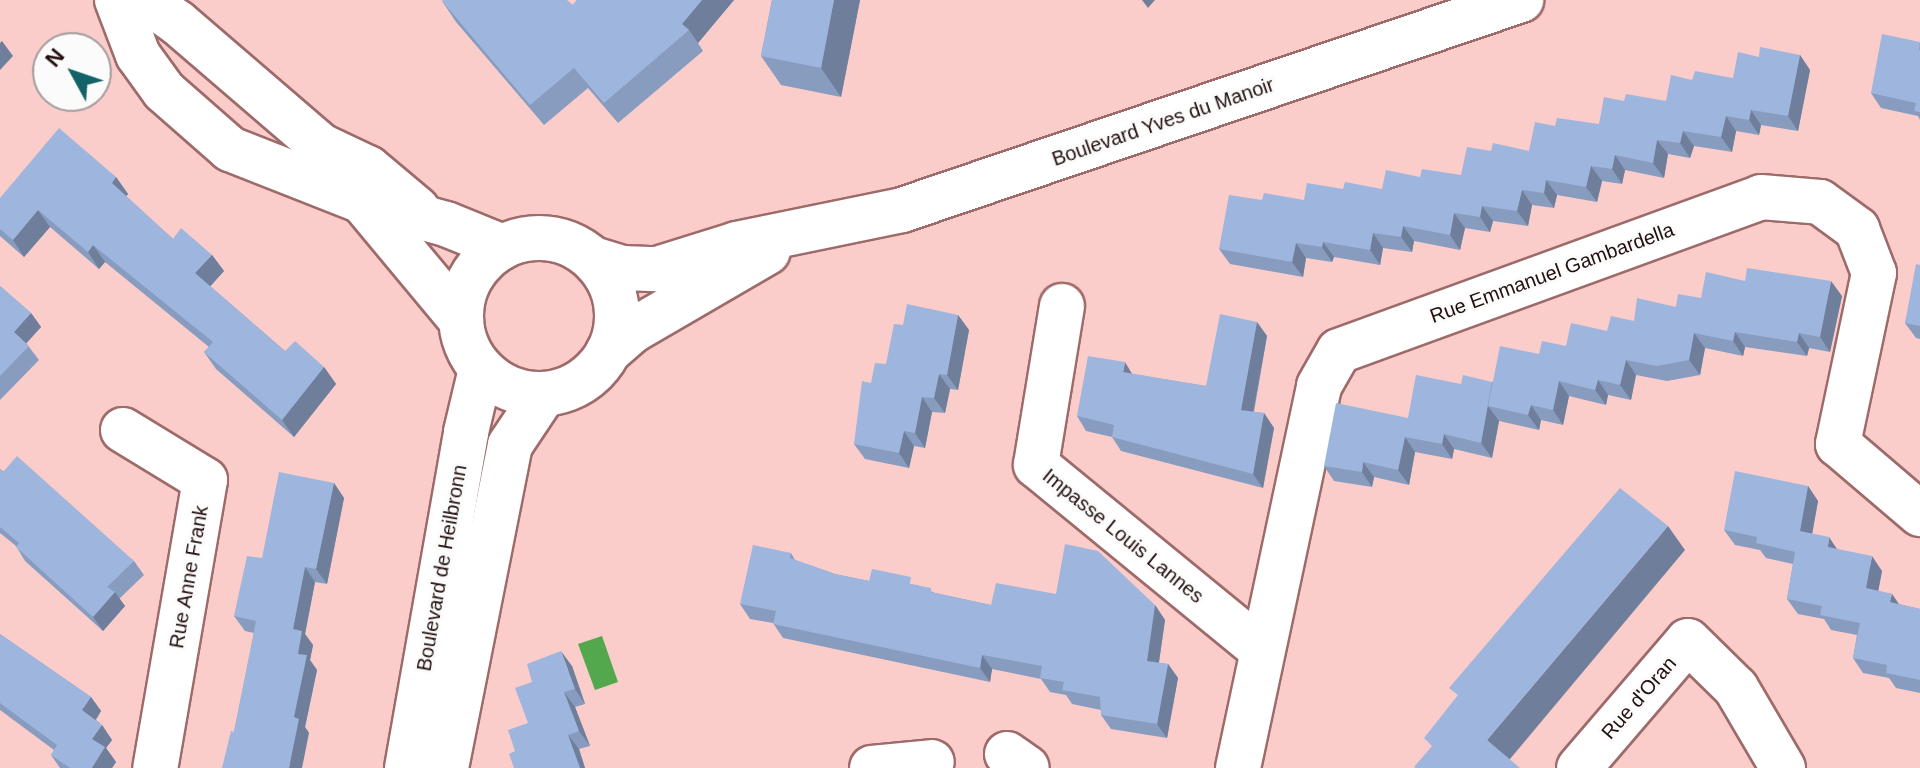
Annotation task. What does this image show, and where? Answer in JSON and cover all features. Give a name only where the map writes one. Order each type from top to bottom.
[{"type":"street","points":[[117,0],[138,55],[164,91],[230,149],[362,201],[428,218],[503,247]]},
{"type":"street","points":[[145,0],[178,23],[321,146],[368,168],[428,218]]},
{"type":"street","name":"Boulevard Yves du Manoir","points":[[593,259],[622,268],[657,269],[737,244],[902,210],[1521,0]]},
{"type":"street","name":"Rue Emmanuel Gambardella","points":[[1238,768],[1319,386],[1339,351],[1761,197],[1820,202],[1857,229],[1874,273],[1838,444],[1920,514]]},
{"type":"street","points":[[362,201],[461,320]]},
{"type":"street","name":"Boulevard Yves du Manoir","points":[[608,352],[632,331],[801,233]]},
{"type":"street","points":[[549,239],[565,243],[593,259],[612,287],[616,303],[616,328],[608,352],[582,381],[564,390],[544,394],[510,389],[481,369],[467,346],[461,320],[463,298],[485,260],[503,247],[518,241],[549,239]]},
{"type":"street","name":"Impasse Louis Lannes","points":[[1062,306],[1036,465],[1261,649]]},
{"type":"street","name":"Boulevard de Heilbronn","points":[[407,768],[466,432],[481,369]]},
{"type":"street","name":"Boulevard de Heilbronn","points":[[446,768],[510,445],[544,394]]},
{"type":"street","name":"Rue Anne Frank","points":[[123,430],[205,480],[155,768]]},
{"type":"street","name":"Rue d'Oran","points":[[1579,768],[1688,641],[1736,688],[1783,768]]},
{"type":"street","points":[[872,768],[932,762]]},
{"type":"shaded area","points":[[602,636],[618,682],[595,690],[578,644]]},
{"type":"building","points":[[443,0],[567,0],[573,5],[577,0],[702,0],[682,24],[689,30],[604,103],[574,68],[530,105]]},
{"type":"building","points":[[772,0],[834,0],[821,68],[761,56]]},
{"type":"building","points":[[1882,34],[1920,42],[1920,112],[1914,111],[1916,103],[1871,93]]},
{"type":"building","points":[[1760,47],[1800,55],[1788,116],[1751,110],[1749,120],[1726,116],[1721,137],[1683,131],[1680,143],[1657,140],[1653,163],[1615,155],[1612,169],[1591,166],[1586,187],[1546,180],[1544,193],[1522,190],[1517,211],[1482,206],[1480,217],[1454,213],[1450,235],[1403,226],[1401,237],[1373,233],[1370,250],[1323,242],[1322,247],[1296,243],[1292,262],[1219,249],[1229,195],[1262,200],[1264,193],[1304,200],[1307,183],[1343,189],[1345,182],[1382,189],[1386,170],[1420,177],[1422,169],[1461,175],[1467,147],[1491,151],[1493,143],[1529,151],[1535,122],[1555,126],[1557,118],[1599,124],[1604,97],[1624,101],[1626,94],[1666,101],[1671,75],[1692,80],[1695,71],[1733,78],[1738,52],[1759,57]]},
{"type":"building","points":[[59,128],[116,177],[112,183],[173,239],[181,228],[212,255],[195,273],[285,351],[295,341],[324,367],[282,420],[204,352],[213,342],[93,245],[88,252],[38,210],[13,240],[0,229],[0,198]]},
{"type":"building","points":[[1916,264],[1920,265],[1920,326],[1905,323]]},
{"type":"building","points":[[1747,268],[1831,281],[1820,337],[1799,333],[1797,342],[1735,332],[1733,341],[1694,333],[1689,360],[1657,366],[1626,360],[1620,385],[1598,380],[1595,390],[1559,381],[1553,410],[1531,405],[1528,415],[1488,406],[1500,346],[1539,354],[1542,341],[1566,346],[1571,323],[1607,331],[1611,316],[1634,321],[1637,298],[1676,307],[1678,294],[1701,298],[1706,272],[1745,281]]},
{"type":"building","points":[[0,286],[31,313],[14,332],[29,346],[0,376]]},
{"type":"building","points":[[907,304],[958,315],[947,375],[939,374],[934,398],[922,397],[915,433],[904,431],[899,453],[854,444],[862,381],[871,383],[875,363],[886,364],[894,324],[903,325]]},
{"type":"building","points":[[1220,314],[1257,322],[1241,410],[1264,413],[1253,474],[1112,437],[1114,425],[1077,416],[1088,356],[1125,362],[1123,372],[1206,386]]},
{"type":"building","points":[[1416,375],[1461,384],[1463,375],[1492,382],[1481,443],[1444,434],[1442,444],[1405,437],[1398,470],[1363,462],[1362,472],[1324,466],[1336,403],[1408,418]]},
{"type":"building","points":[[17,456],[134,561],[107,587],[115,592],[93,617],[16,547],[19,543],[0,527],[0,469],[3,472]]},
{"type":"building","points":[[1735,471],[1808,486],[1800,531],[1829,537],[1828,547],[1872,556],[1866,588],[1892,594],[1890,602],[1920,609],[1920,680],[1886,673],[1887,665],[1853,658],[1860,623],[1820,615],[1822,606],[1787,599],[1795,552],[1756,543],[1757,537],[1724,530]]},
{"type":"building","points":[[279,472],[334,483],[316,569],[305,567],[293,629],[302,631],[298,654],[307,655],[294,717],[299,719],[289,768],[222,768],[231,731],[234,732],[256,621],[234,616],[247,556],[262,558]]},
{"type":"building","points":[[1620,488],[1668,526],[1487,740],[1520,768],[1414,767],[1432,746],[1424,738],[1458,695],[1449,688]]},
{"type":"building","points":[[1065,544],[1098,551],[1155,605],[1147,661],[1168,664],[1157,724],[1101,715],[1100,697],[1062,690],[1064,682],[1040,678],[1042,666],[982,655],[980,668],[773,624],[776,611],[740,604],[753,545],[791,553],[790,558],[835,574],[869,581],[872,569],[911,577],[910,584],[931,588],[931,592],[991,605],[996,583],[1056,594]]},
{"type":"building","points":[[0,634],[91,697],[82,710],[102,725],[92,739],[105,747],[92,768],[70,768],[51,755],[57,745],[0,703]]},
{"type":"building","points":[[561,651],[575,689],[564,692],[579,731],[568,735],[580,768],[514,768],[509,754],[515,751],[508,730],[528,723],[515,688],[532,682],[527,664]]}]
